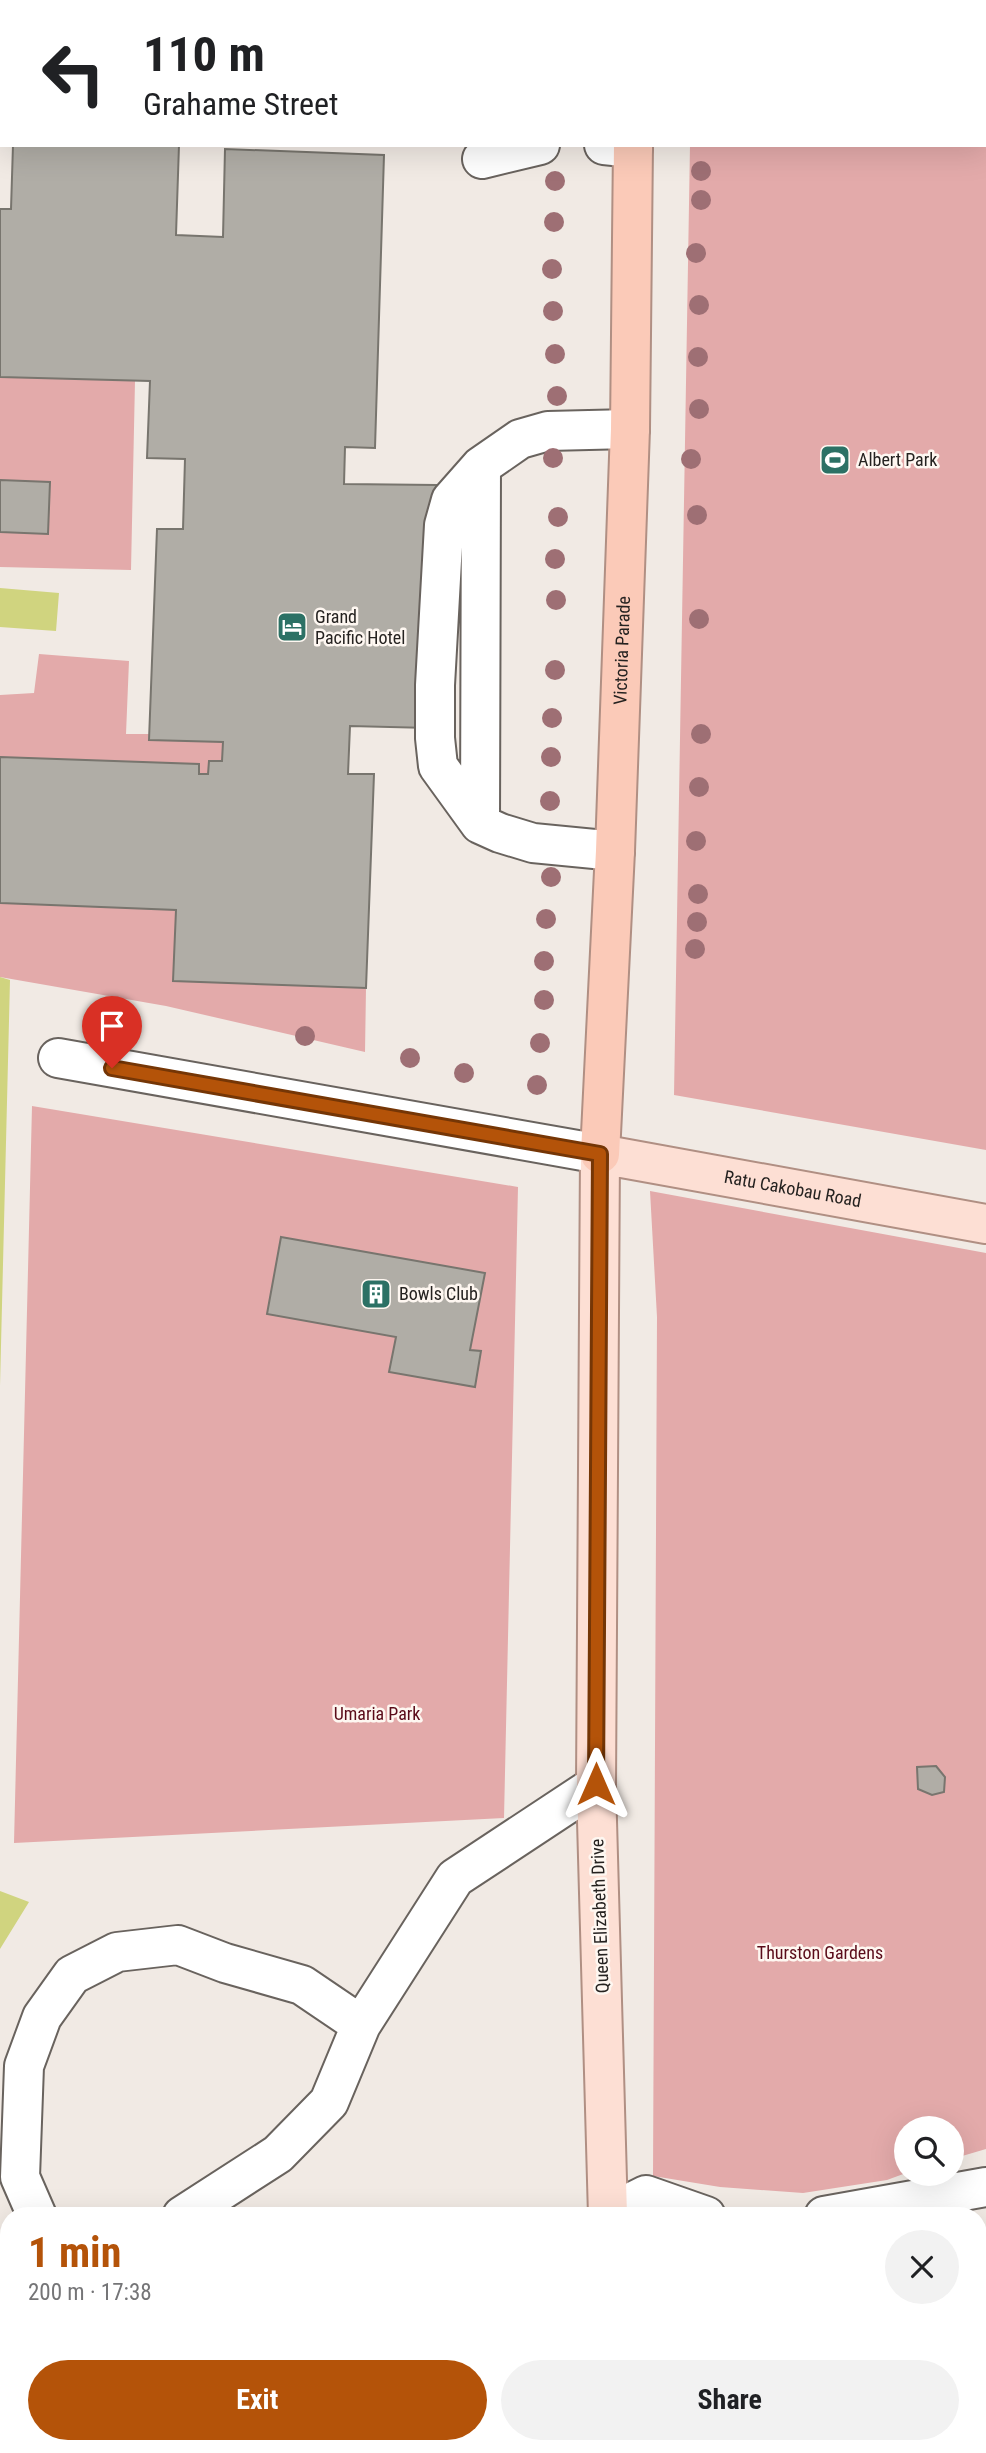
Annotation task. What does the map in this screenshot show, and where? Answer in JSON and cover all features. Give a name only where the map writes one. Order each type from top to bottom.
[{"type":"highway","name":"Victoria Parade","points":[[600,1154],[615,851],[630,429],[623,147]]},
{"type":"main road","name":"Ratu Cakobau Road","points":[[600,1154],[986,1224]]},
{"type":"main road","name":"Queen Elizabeth Drive","points":[[600,1154],[596,1784],[608,2207]]},
{"type":"street","points":[[482,159],[532,147]]},
{"type":"street","points":[[615,851],[533,843],[480,824],[481,466],[520,439],[548,431],[630,429]]},
{"type":"street","points":[[58,1058],[600,1154]]},
{"type":"street","points":[[196,2207],[278,2154],[329,2102],[361,2025],[455,1878],[596,1784]]},
{"type":"street","points":[[33,2207],[19,2177],[24,2066],[42,2017],[72,1975],[117,1952],[178,1945],[225,1963],[302,1985],[361,2025]]},
{"type":"street","points":[[874,2207],[986,2187]]},
{"type":"street","points":[[623,2207],[646,2195],[680,2207]]},
{"type":"green space","name":"Albert Park","points":[[690,147],[986,147],[986,1150],[674,1095]]},
{"type":"green space","points":[[0,377],[135,381],[131,570],[0,567]]},
{"type":"green space","points":[[39,654],[129,661],[126,734],[150,734],[150,740],[223,742],[222,761],[209,761],[208,774],[199,774],[199,764],[0,757],[0,695],[34,693]]},
{"type":"green space","points":[[0,903],[176,910],[173,981],[366,988],[365,1052],[166,1006],[0,977]]},
{"type":"green space","name":"Umaria Park","points":[[32,1106],[518,1187],[504,1818],[14,1843]]},
{"type":"green space","name":"Thurston Gardens","points":[[650,1191],[986,1253],[986,2149],[964,2155],[964,2116],[894,2116],[894,2177],[887,2180],[803,2193],[720,2187],[653,2176],[657,1317]]},
{"type":"shaded area","points":[[0,588],[59,593],[56,631],[0,627]]},
{"type":"shaded area","points":[[0,977],[10,980],[0,1386]]},
{"type":"shaded area","points":[[0,1891],[29,1902],[0,1949]]},
{"type":"building","name":"Grand Pacific Hotel","points":[[13,147],[179,147],[176,235],[223,237],[225,149],[384,155],[375,448],[345,447],[344,484],[436,485],[429,728],[350,726],[348,774],[374,774],[366,988],[173,981],[176,910],[0,903],[0,757],[199,764],[199,774],[208,774],[209,761],[222,761],[223,742],[149,740],[157,529],[183,529],[185,459],[147,458],[150,381],[0,377],[0,209],[11,209]]},
{"type":"building","points":[[0,480],[50,482],[48,534],[0,532]]},
{"type":"building","name":"Bowls Club","points":[[281,1237],[485,1273],[470,1350],[481,1351],[475,1387],[389,1372],[396,1337],[267,1314]]},
{"type":"building","points":[[936,1766],[945,1777],[944,1792],[932,1795],[918,1789],[917,1767]]},
{"type":"place","name":"Albert Park","points":[[835,460]]},
{"type":"place","name":"Grand Pacific Hotel","points":[[292,627]]},
{"type":"place","name":"Bowls Club","points":[[376,1294]]},
{"type":"route","points":[[112,1068],[600,1154],[596,1784]]}]
